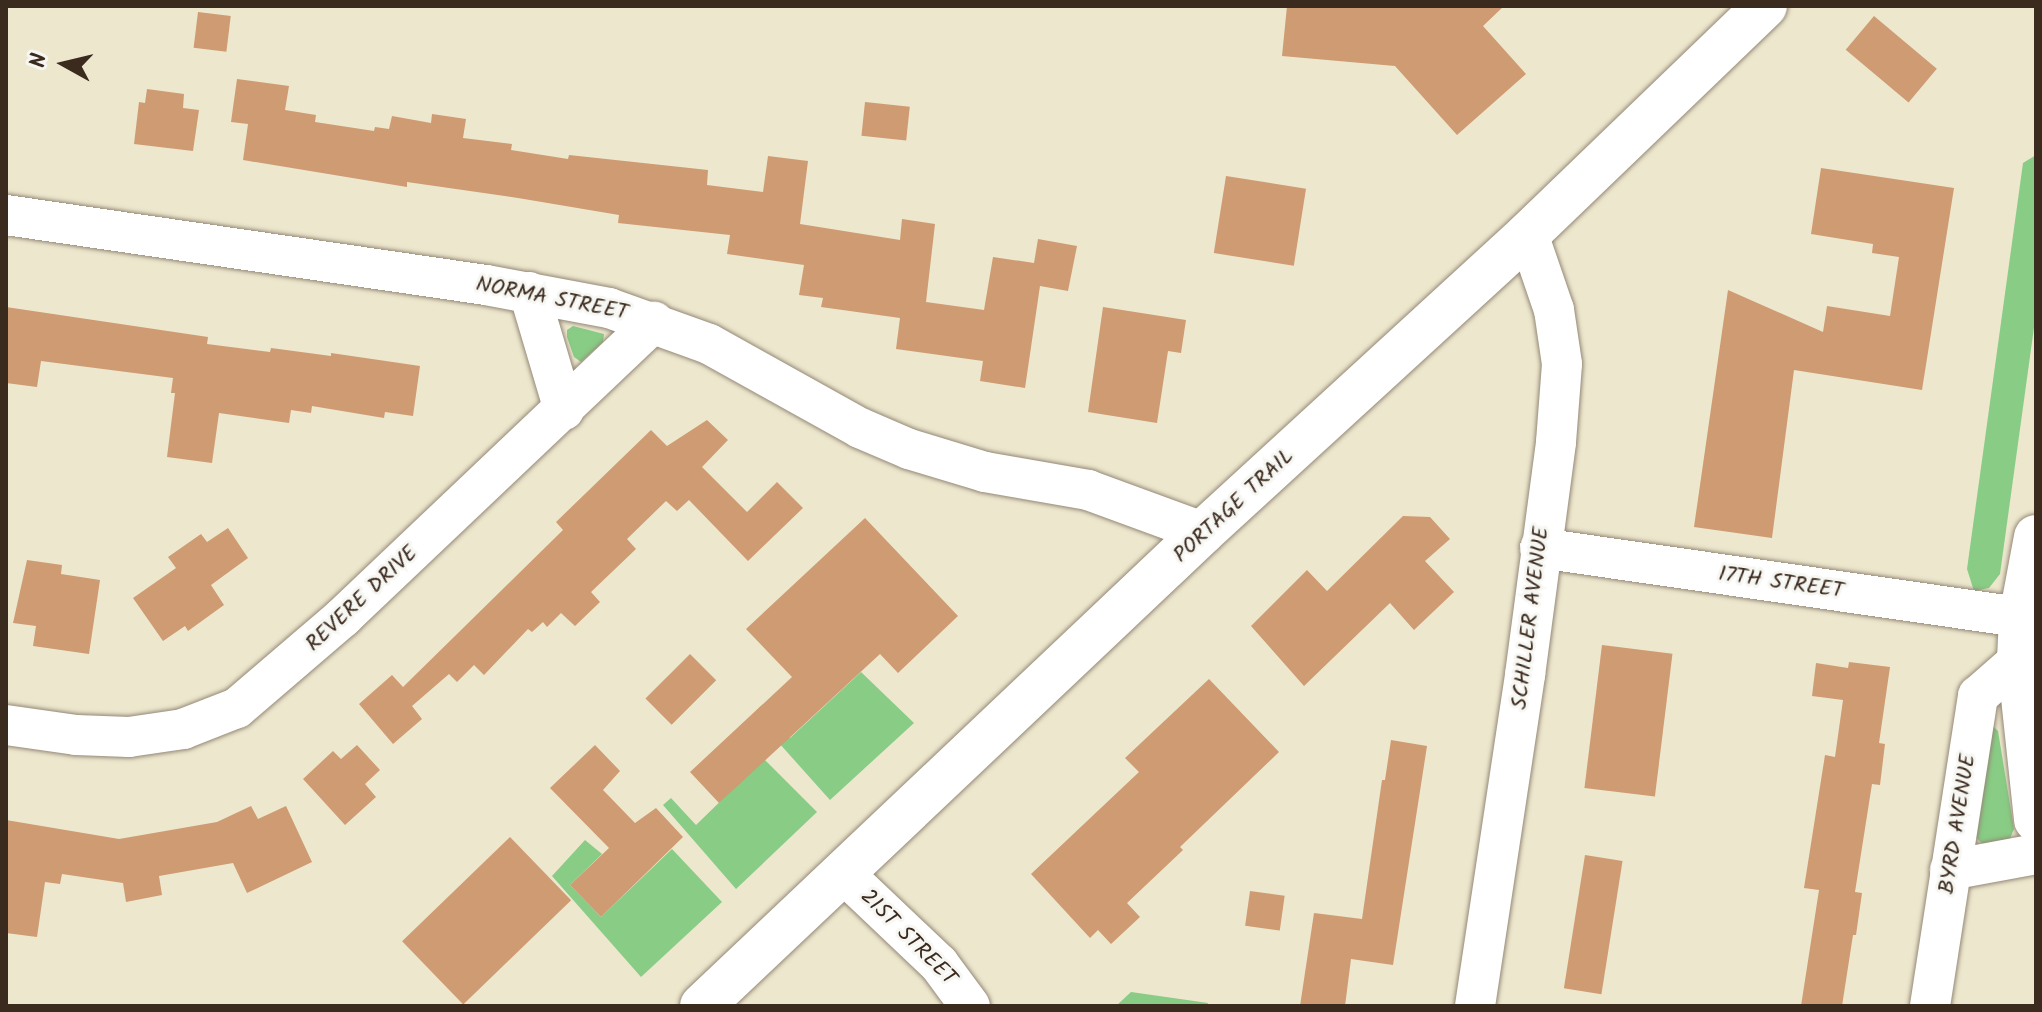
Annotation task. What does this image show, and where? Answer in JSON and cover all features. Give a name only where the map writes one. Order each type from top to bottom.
[{"type":"main road","name":"PORTAGE TRAIL","points":[[702,1006],[1203,532],[1528,234],[1765,6]]},
{"type":"main road","points":[[2036,537],[2020,639],[2036,820]]},
{"type":"street","name":"NORMA STREET","points":[[6,215],[529,292],[609,308],[709,344],[860,428],[909,449],[985,472],[1088,490],[1203,532]]},
{"type":"street","name":"SCHILLER AVENUE","points":[[1475,1006],[1556,442],[1562,364],[1554,310],[1528,234]]},
{"type":"street","points":[[529,292],[564,410]]},
{"type":"street","name":"REVERE DRIVE","points":[[6,725],[76,735],[129,737],[183,729],[237,708],[309,648],[654,322]]},
{"type":"street","name":"17TH STREET","points":[[1540,548],[2020,639]]},
{"type":"street","name":"BYRD AVENUE","points":[[1930,1006],[1978,696],[2020,639]]},
{"type":"street","points":[[1950,870],[2036,854]]},
{"type":"street","name":"21ST STREET","points":[[842,872],[939,964],[970,1006]]},
{"type":"green space","points":[[2036,155],[2036,313],[2000,574],[1989,588],[1974,591],[1967,569],[2023,163]]},
{"type":"green space","points":[[573,326],[604,334],[603,342],[581,362],[574,357],[567,337],[567,330]]},
{"type":"green space","points":[[861,672],[914,723],[830,800],[753,714],[761,706],[790,738]]},
{"type":"green space","points":[[1993,726],[1998,731],[2014,829],[2009,841],[1985,846],[1975,837]]},
{"type":"green space","points":[[764,759],[817,812],[736,889],[663,805],[671,798],[696,825]]},
{"type":"green space","points":[[585,840],[602,854],[570,885],[601,917],[672,849],[722,902],[641,977],[552,876]]},
{"type":"green space","points":[[1131,992],[1208,1003],[1207,1006],[1116,1006]]},
{"type":"building","points":[[1287,6],[1504,6],[1483,26],[1526,74],[1457,135],[1395,66],[1282,56]]},
{"type":"building","points":[[198,12],[231,16],[226,52],[194,48]]},
{"type":"building","points":[[1874,16],[1937,69],[1909,102],[1846,50]]},
{"type":"building","points":[[237,79],[289,86],[285,110],[316,115],[315,122],[374,131],[375,127],[389,129],[392,116],[431,123],[432,114],[466,119],[463,138],[512,144],[511,150],[568,159],[569,155],[708,170],[707,185],[763,192],[768,156],[808,161],[800,224],[900,240],[902,219],[935,224],[926,302],[984,310],[993,257],[1034,263],[1038,239],[1077,246],[1068,291],[1040,286],[1025,388],[980,381],[983,361],[896,349],[900,318],[821,307],[823,298],[799,295],[804,265],[727,254],[730,235],[618,223],[619,215],[518,198],[407,182],[407,187],[243,160],[248,124],[231,122]]},
{"type":"building","points":[[147,89],[184,94],[183,108],[199,110],[193,151],[134,144],[139,102],[145,103]]},
{"type":"building","points":[[865,102],[910,107],[906,141],[861,136]]},
{"type":"building","points":[[1821,168],[1954,188],[1922,390],[1794,370],[1772,538],[1694,527],[1728,290],[1823,332],[1827,306],[1890,316],[1899,257],[1872,253],[1873,244],[1811,234]]},
{"type":"building","points":[[1226,176],[1306,189],[1294,266],[1214,253]]},
{"type":"building","points":[[6,307],[208,337],[207,344],[270,352],[271,348],[331,356],[331,353],[420,366],[413,416],[385,412],[384,418],[312,406],[311,413],[291,410],[289,423],[219,413],[212,463],[167,457],[175,393],[171,393],[173,378],[41,361],[37,387],[6,383]]},
{"type":"building","points":[[1103,307],[1186,320],[1181,353],[1168,351],[1157,423],[1088,412]]},
{"type":"building","points":[[707,420],[728,440],[702,467],[747,512],[777,482],[803,508],[748,561],[689,500],[677,511],[666,501],[627,539],[636,549],[591,592],[600,602],[575,626],[561,613],[547,627],[543,622],[532,632],[528,629],[484,675],[474,665],[457,682],[449,674],[412,706],[422,719],[393,744],[359,704],[392,675],[403,687],[563,530],[556,522],[651,430],[667,446]]},
{"type":"building","points":[[1403,516],[1430,517],[1450,539],[1425,561],[1454,592],[1414,630],[1390,603],[1304,686],[1251,626],[1307,570],[1327,591]]},
{"type":"building","points":[[865,518],[958,616],[898,673],[880,654],[719,803],[690,772],[792,677],[746,629]]},
{"type":"building","points":[[228,528],[248,558],[211,585],[224,605],[188,631],[185,626],[163,641],[133,598],[176,568],[168,557],[201,534],[207,542]]},
{"type":"building","points":[[27,560],[62,565],[61,574],[100,580],[89,654],[33,646],[36,626],[13,623]]},
{"type":"building","points":[[1602,645],[1672,654],[1655,797],[1584,788]]},
{"type":"building","points":[[690,654],[716,680],[672,725],[645,699]]},
{"type":"building","points":[[1849,662],[1890,667],[1879,743],[1885,744],[1880,785],[1872,784],[1855,892],[1862,893],[1842,1006],[1801,1006],[1819,890],[1804,888],[1825,755],[1835,757],[1843,700],[1812,696],[1816,663],[1848,668]]},
{"type":"building","points":[[1209,679],[1279,752],[1127,903],[1140,917],[1111,944],[1098,930],[1090,938],[1031,874],[1139,772],[1125,758]]},
{"type":"building","points":[[1391,740],[1427,746],[1393,965],[1351,959],[1345,1006],[1300,1006],[1314,913],[1362,919],[1382,780],[1385,780]]},
{"type":"building","points":[[357,745],[380,770],[365,784],[376,797],[345,825],[303,779],[333,751],[341,759]]},
{"type":"building","points":[[595,745],[620,771],[603,790],[635,823],[656,808],[683,837],[601,917],[570,885],[609,848],[550,788]]},
{"type":"building","points":[[251,806],[258,819],[286,806],[312,862],[247,893],[233,863],[159,876],[162,895],[126,902],[123,883],[62,874],[60,884],[45,882],[37,937],[6,933],[6,820],[119,839],[217,822]]},
{"type":"building","points":[[510,837],[571,900],[463,1005],[402,941]]},
{"type":"building","points":[[1585,855],[1623,861],[1601,994],[1564,988]]},
{"type":"building","points":[[1250,891],[1285,896],[1280,931],[1245,926]]}]
